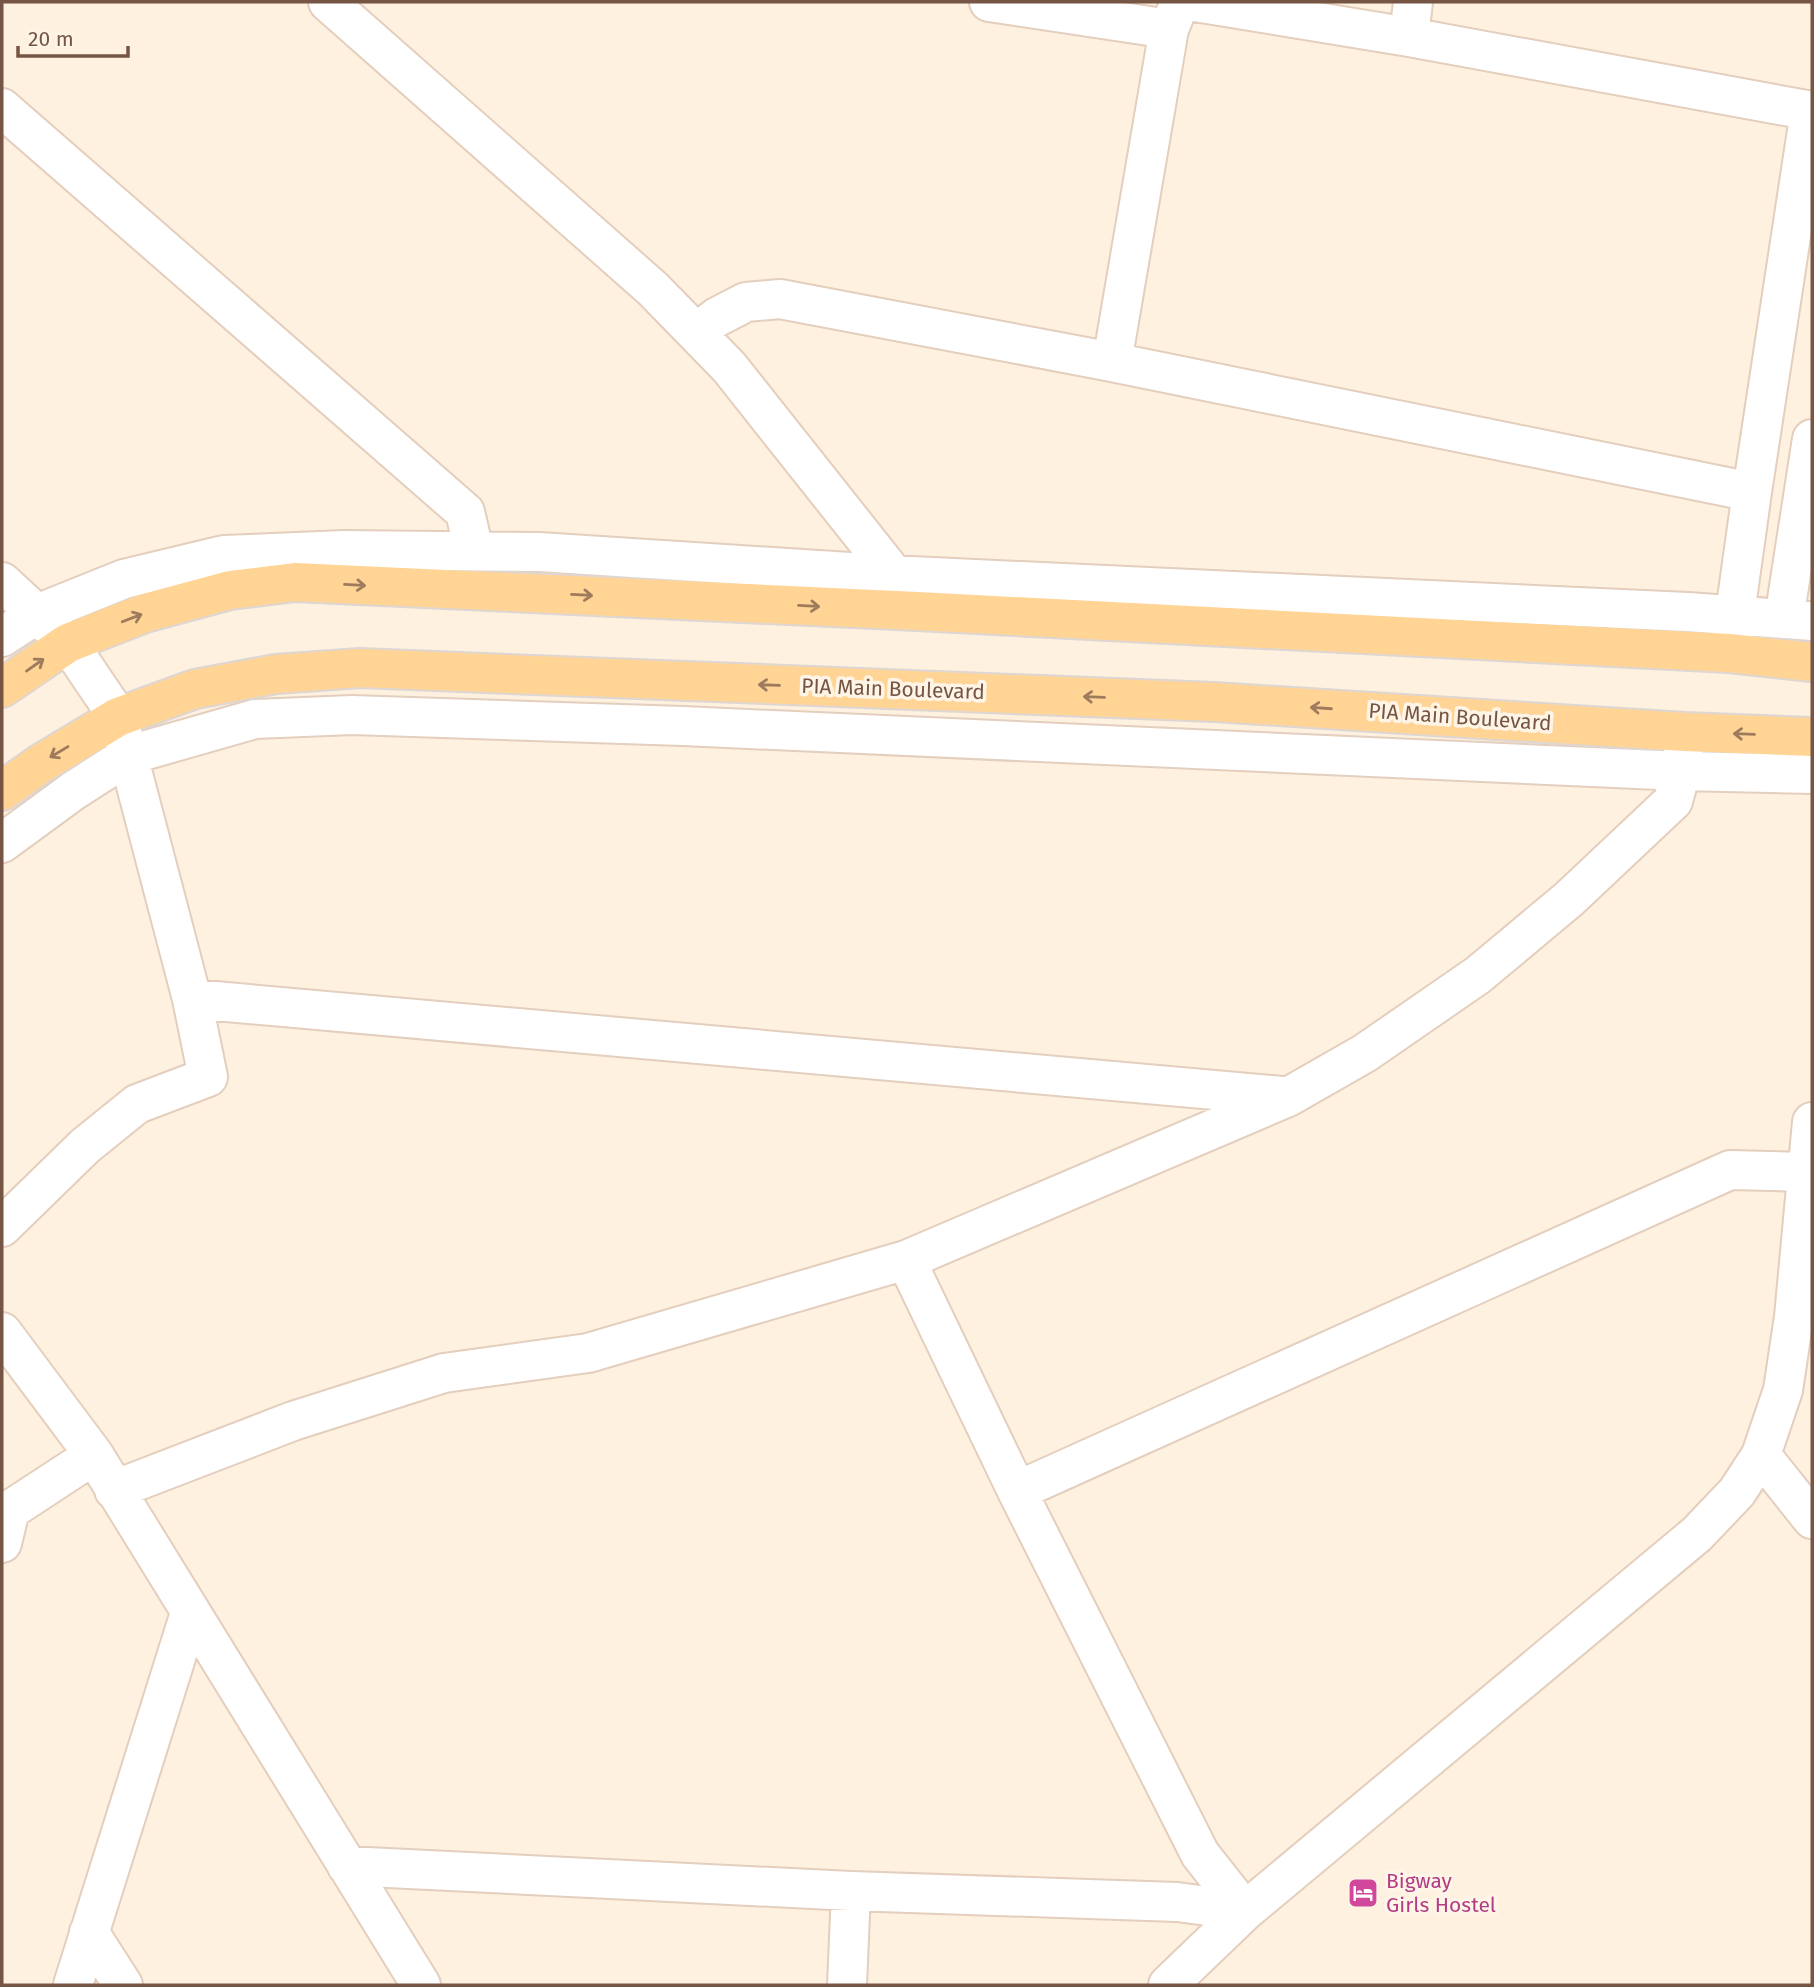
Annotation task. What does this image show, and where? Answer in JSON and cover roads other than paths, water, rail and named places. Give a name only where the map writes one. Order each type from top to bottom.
[{"type":"main road","points":[[2,688],[68,643],[145,612],[218,593],[295,582],[1729,653],[1812,662]]},
{"type":"main road","name":"PIA Main Boulevard","points":[[2,791],[40,764],[118,718],[195,689],[276,674],[360,668],[1214,702],[1685,732],[1812,737]]},
{"type":"street","points":[[328,2],[653,289],[729,367],[894,575]]},
{"type":"street","points":[[989,2],[1411,19],[1811,111],[1729,653]]},
{"type":"street","points":[[1112,362],[1181,11]]},
{"type":"street","points":[[2,108],[465,512],[474,551]]},
{"type":"street","points":[[696,333],[717,317],[746,302],[780,299],[1112,362],[1752,492]]},
{"type":"street","points":[[2,637],[37,614],[124,579],[224,555],[344,550],[539,552],[894,575],[1798,620],[1812,439]]},
{"type":"street","points":[[2,582],[68,643],[118,718],[192,999],[208,1077],[137,1104],[85,1146],[2,1227]]},
{"type":"street","points":[[2,843],[73,790],[129,755],[255,719],[352,715],[683,726],[1681,771],[1812,774]]},
{"type":"street","points":[[114,1490],[293,1421],[444,1373],[588,1353],[906,1260],[1288,1097],[1365,1053],[1478,975],[1549,916],[1673,801],[1681,771],[1685,732]]},
{"type":"street","points":[[192,999],[1288,1097]]},
{"type":"street","points":[[1168,1985],[1245,1911],[1697,1534],[1737,1492],[1762,1455],[1783,1390],[1794,1317],[1812,1122]]},
{"type":"street","points":[[1017,1491],[1730,1170],[1806,1172]]},
{"type":"street","points":[[906,1260],[1017,1491],[1200,1854],[1245,1911]]},
{"type":"street","points":[[2,1332],[94,1455],[421,1985]]},
{"type":"street","points":[[2,1543],[10,1510],[94,1455]]},
{"type":"street","points":[[1762,1455],[1812,1519]]},
{"type":"street","points":[[73,1985],[190,1613]]},
{"type":"street","points":[[347,1866],[850,1891],[1177,1902],[1245,1911]]},
{"type":"street","points":[[847,1985],[850,1891]]},
{"type":"street","points":[[89,1932],[122,1985]]},
{"type":"place","name":"Bigway Girls Hostel","points":[[1363,1893]]}]
